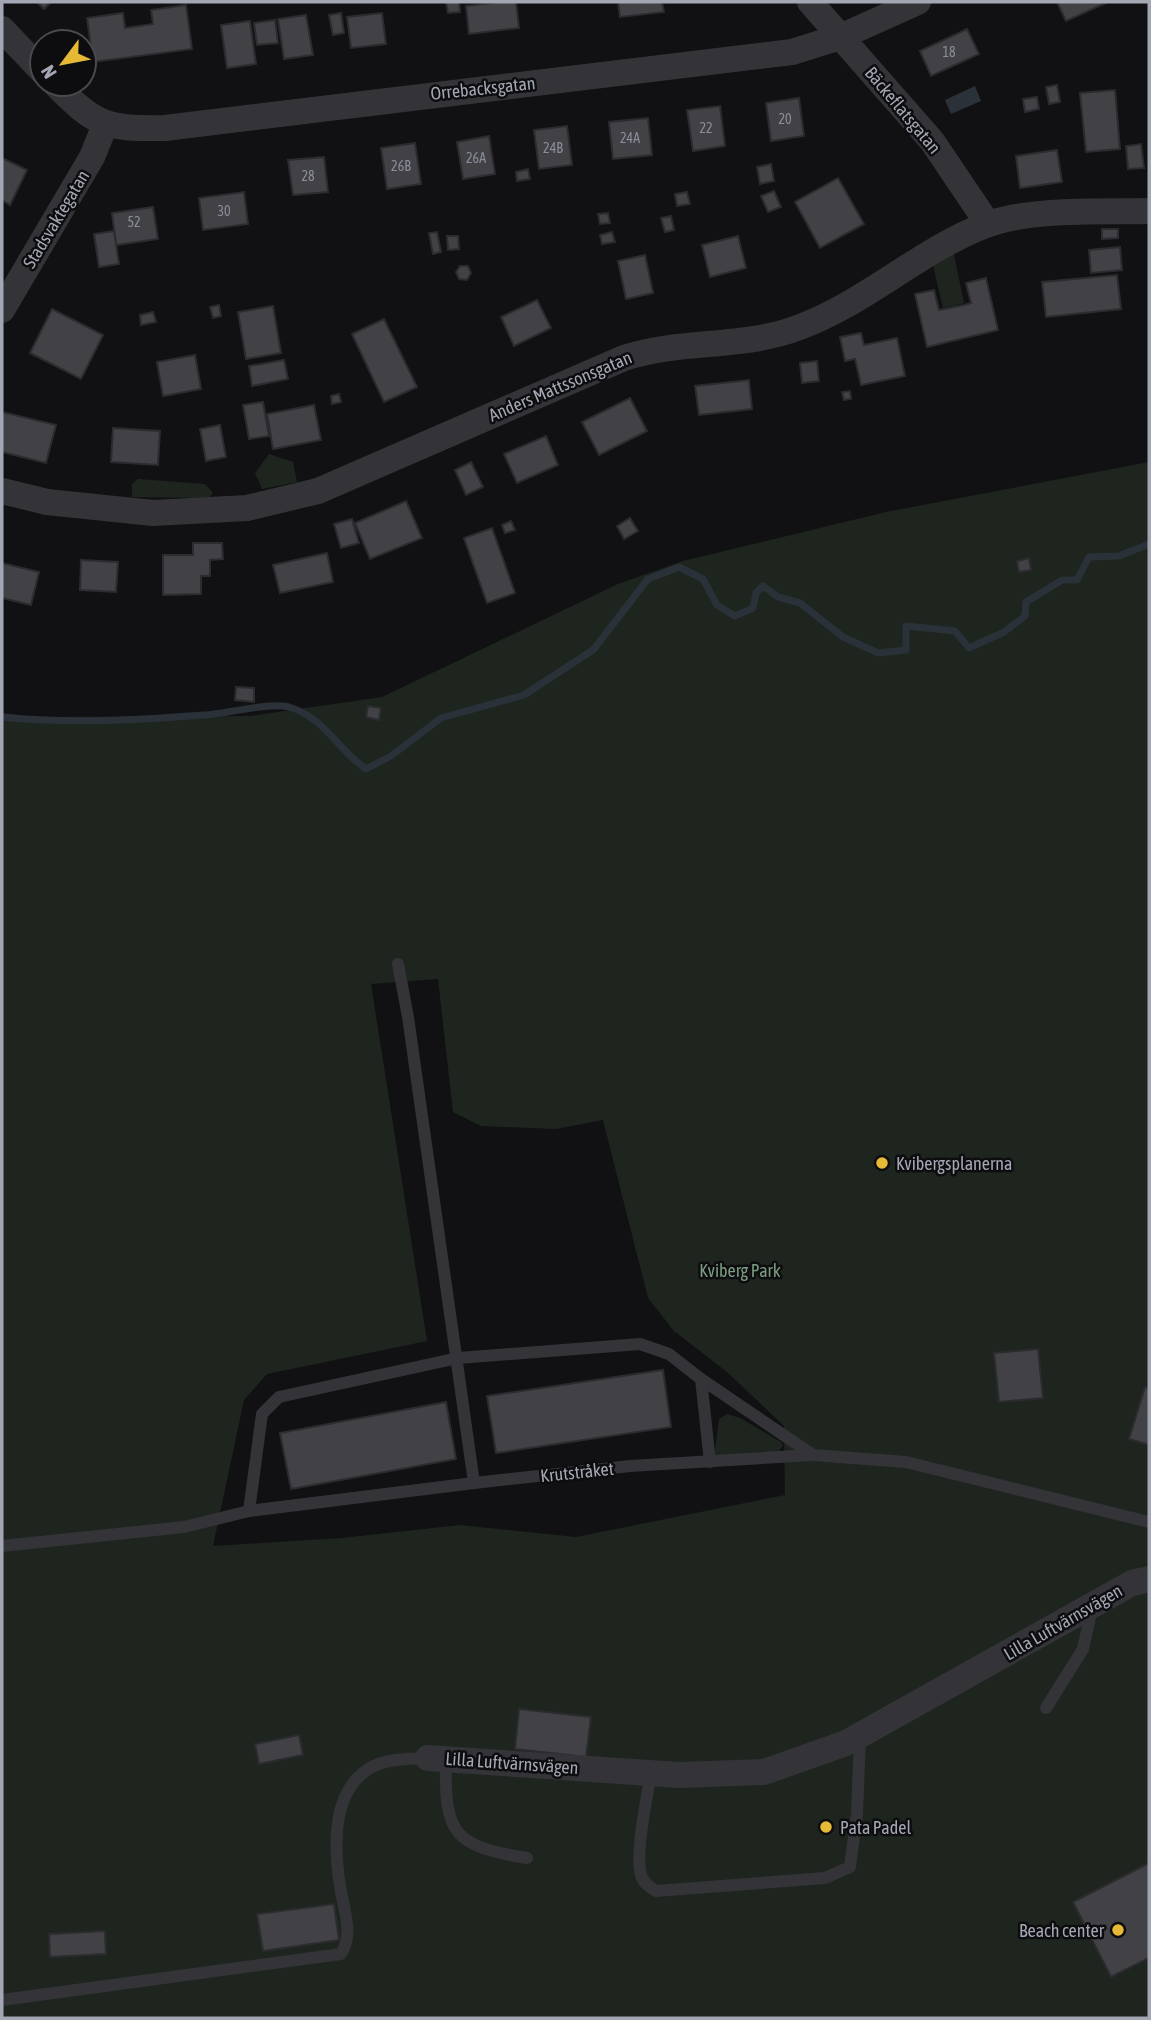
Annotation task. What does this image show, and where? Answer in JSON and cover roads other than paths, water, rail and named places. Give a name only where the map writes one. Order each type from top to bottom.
[{"type":"street","name":"Bäckeflatsgatan","points":[[810,2],[932,141],[988,224]]},
{"type":"street","name":"Orrebacksgatan","points":[[68,98],[77,107],[105,125],[123,129],[179,126],[792,52],[840,37],[918,2]]},
{"type":"street","points":[[2,29],[28,56]]},
{"type":"street","name":"Stadsvaktegatan","points":[[2,310],[92,157],[105,125]]},
{"type":"street","name":"Anders Mattssonsgatan","points":[[2,491],[47,502],[153,513],[247,508],[318,491],[624,358],[651,349],[768,337],[800,328],[873,290],[937,249],[988,224],[1049,213],[1149,211]]},
{"type":"street","name":"Lilla Luftvärnsvägen","points":[[437,1758],[651,1773],[764,1772],[860,1735],[1132,1583],[1149,1579]]},
{"type":"lane","points":[[398,964],[458,1358],[474,1483]]},
{"type":"lane","points":[[249,1511],[262,1413],[279,1397],[458,1358],[640,1344],[669,1354],[813,1455]]},
{"type":"lane","points":[[701,1379],[710,1462]]},
{"type":"lane","name":"Krutstråket","points":[[2,1546],[184,1527],[249,1511],[474,1483],[629,1466],[813,1455],[906,1462],[1149,1522]]},
{"type":"lane","points":[[1046,1708],[1083,1649],[1093,1605]]},
{"type":"lane","points":[[651,1773],[642,1828],[641,1875],[646,1885],[656,1891],[825,1878],[850,1867],[857,1814],[860,1735]]},
{"type":"lane","points":[[437,1758],[453,1826],[467,1843],[481,1851],[527,1858]]},
{"type":"lane","name":"Lilla Luftvärnsvägen","points":[[2,2000],[341,1954],[347,1945],[347,1923],[336,1837],[344,1800],[356,1780],[370,1768],[388,1761],[437,1758]]},
{"type":"waterway","points":[[2,717],[78,721],[128,720],[213,714],[270,706],[289,707],[312,718],[366,769],[391,756],[441,718],[524,695],[593,650],[648,579],[679,567],[703,579],[717,605],[735,616],[753,608],[756,593],[763,586],[778,597],[800,603],[843,637],[878,653],[906,650],[906,626],[955,631],[969,648],[1004,632],[1025,616],[1026,602],[1062,580],[1077,580],[1089,557],[1119,556],[1149,544]]},
{"type":"place","name":"Kvibergsplanerna","points":[[882,1163]]},
{"type":"place","name":"Pata Padel","points":[[826,1827]]},
{"type":"place","name":"Beach center","points":[[1118,1930]]},
{"type":"park label","name":"Kviberg Park","points":[[740,1270]]}]
